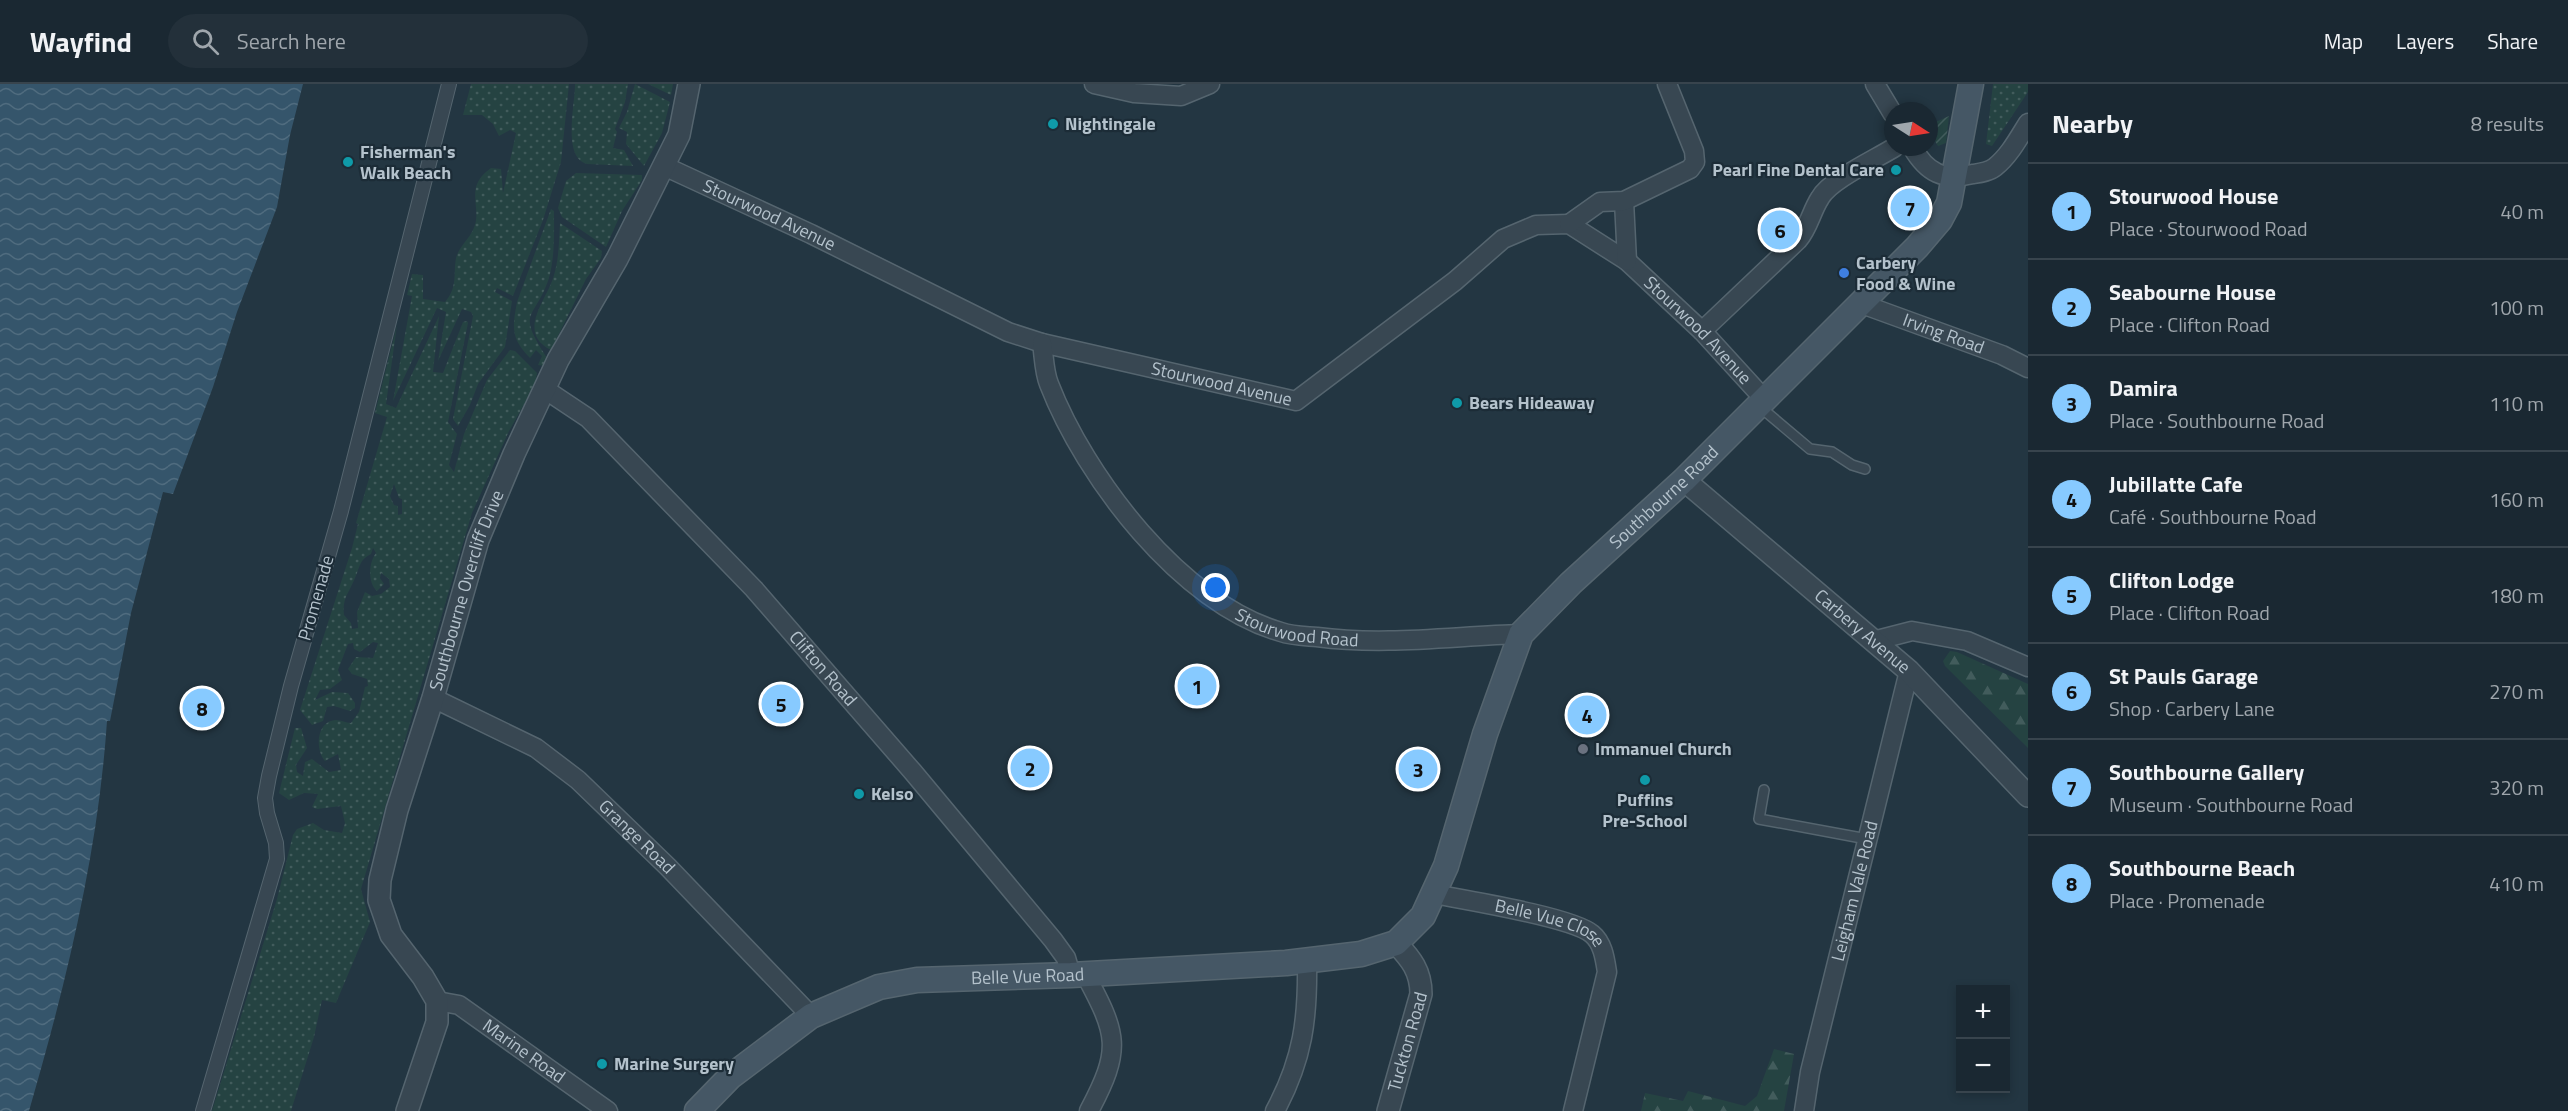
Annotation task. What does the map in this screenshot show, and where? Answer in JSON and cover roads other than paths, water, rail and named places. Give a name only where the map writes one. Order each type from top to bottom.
[{"type":"main road","name":"Southbourne Road","points":[[1396,943],[1423,916],[1446,866],[1485,734],[1521,634],[1570,583],[1684,480],[1762,403],[1917,247],[1940,220],[1949,203],[1971,84]]},
{"type":"main road","name":"Belle Vue Road","points":[[697,1111],[730,1077],[811,1016],[879,987],[917,980],[1078,974],[1307,961],[1361,954],[1396,943]]},
{"type":"street","name":"Promenade","points":[[203,1111],[277,859],[276,843],[265,798],[280,729],[341,511],[449,84]]},
{"type":"street","name":"Southbourne Overcliff Drive","points":[[436,1001],[423,977],[391,934],[379,900],[387,850],[478,540],[514,454],[546,390],[558,360],[617,259],[679,135],[689,84]]},
{"type":"street","points":[[1094,84],[1134,93],[1181,96],[1210,84]]},
{"type":"street","points":[[1569,224],[1600,202],[1624,201],[1689,170],[1695,162],[1694,151],[1667,84]]},
{"type":"street","points":[[1875,84],[1886,102]]},
{"type":"street","points":[[1917,156],[1921,162],[1937,173],[1954,179],[1993,169],[2009,154],[2028,123]]},
{"type":"street","points":[[1702,331],[1798,240],[1807,229],[1820,197],[1829,188],[1884,154]]},
{"type":"street","name":"Stourwood Avenue","points":[[664,166],[811,234],[1008,332],[1041,344],[1296,401],[1455,281],[1503,239],[1536,225],[1569,224],[1627,261],[1702,331],[1762,403]]},
{"type":"street","points":[[1624,201],[1627,261]]},
{"type":"street","name":"Irving Road","points":[[1859,303],[2002,355],[2028,369]]},
{"type":"street","name":"Stourwood Road","points":[[1041,344],[1048,382],[1085,454],[1127,516],[1178,570],[1230,610],[1281,632],[1347,641],[1401,641],[1521,634]]},
{"type":"street","name":"Clifton Road","points":[[546,390],[588,418],[754,589],[906,763],[1053,939],[1107,1014],[1113,1050],[1108,1074],[1089,1111]]},
{"type":"street","name":"Carbery Avenue","points":[[1684,480],[1909,671],[2028,796]]},
{"type":"street","points":[[1873,642],[1912,631],[1967,641],[2028,667]]},
{"type":"street","name":"Leigham Vale Road","points":[[1804,1111],[1810,1072],[1909,671]]},
{"type":"street","name":"Grange Road","points":[[433,698],[536,748],[578,780],[668,867],[811,1016]]},
{"type":"street","name":"Belle Vue Close","points":[[1434,894],[1568,923],[1592,934],[1604,952],[1607,972],[1573,1111]]},
{"type":"street","name":"Tuckton Road","points":[[1388,1111],[1421,994],[1421,979],[1412,959],[1396,943]]},
{"type":"street","points":[[1275,1111],[1291,1081],[1302,1047],[1308,1005],[1307,961]]},
{"type":"street","points":[[407,1111],[437,1022],[436,1001]]},
{"type":"street","name":"Marine Road","points":[[436,1001],[459,1005],[608,1111]]},
{"type":"lane","points":[[1762,403],[1810,449],[1832,453],[1852,465],[1865,469]]},
{"type":"lane","points":[[1764,790],[1759,819],[1867,839]]},
{"type":"water","points":[[0,84],[303,84],[290,135],[277,207],[237,312],[213,387],[173,494],[163,492],[131,613],[110,721],[107,721],[96,820],[68,967],[29,1111],[0,1111]]},
{"type":"place","name":"Nightingale","points":[[1053,124]]},
{"type":"place","name":"Fisherman's Walk Beach","points":[[348,162]]},
{"type":"place","name":"Pearl Fine Dental Care","points":[[1896,170]]},
{"type":"place","name":"Southbourne Gallery","points":[[1910,208]]},
{"type":"place","name":"St Pauls Garage","points":[[1780,230]]},
{"type":"place","name":"Carbery Food & Wine","points":[[1844,273]]},
{"type":"place","name":"Bears Hideaway","points":[[1457,403]]},
{"type":"place","name":"Stourwood House","points":[[1197,686]]},
{"type":"place","name":"Clifton Lodge","points":[[781,704]]},
{"type":"place","name":"Southbourne Beach","points":[[202,708]]},
{"type":"place","name":"Jubillatte Cafe","points":[[1587,715]]},
{"type":"place","name":"Immanuel Church","points":[[1583,749]]},
{"type":"place","name":"Seabourne House","points":[[1030,768]]},
{"type":"place","name":"Damira","points":[[1418,769]]},
{"type":"place","name":"Puffins Pre-School","points":[[1645,780]]},
{"type":"place","name":"Kelso","points":[[859,794]]},
{"type":"place","name":"Marine Surgery","points":[[602,1064]]}]
